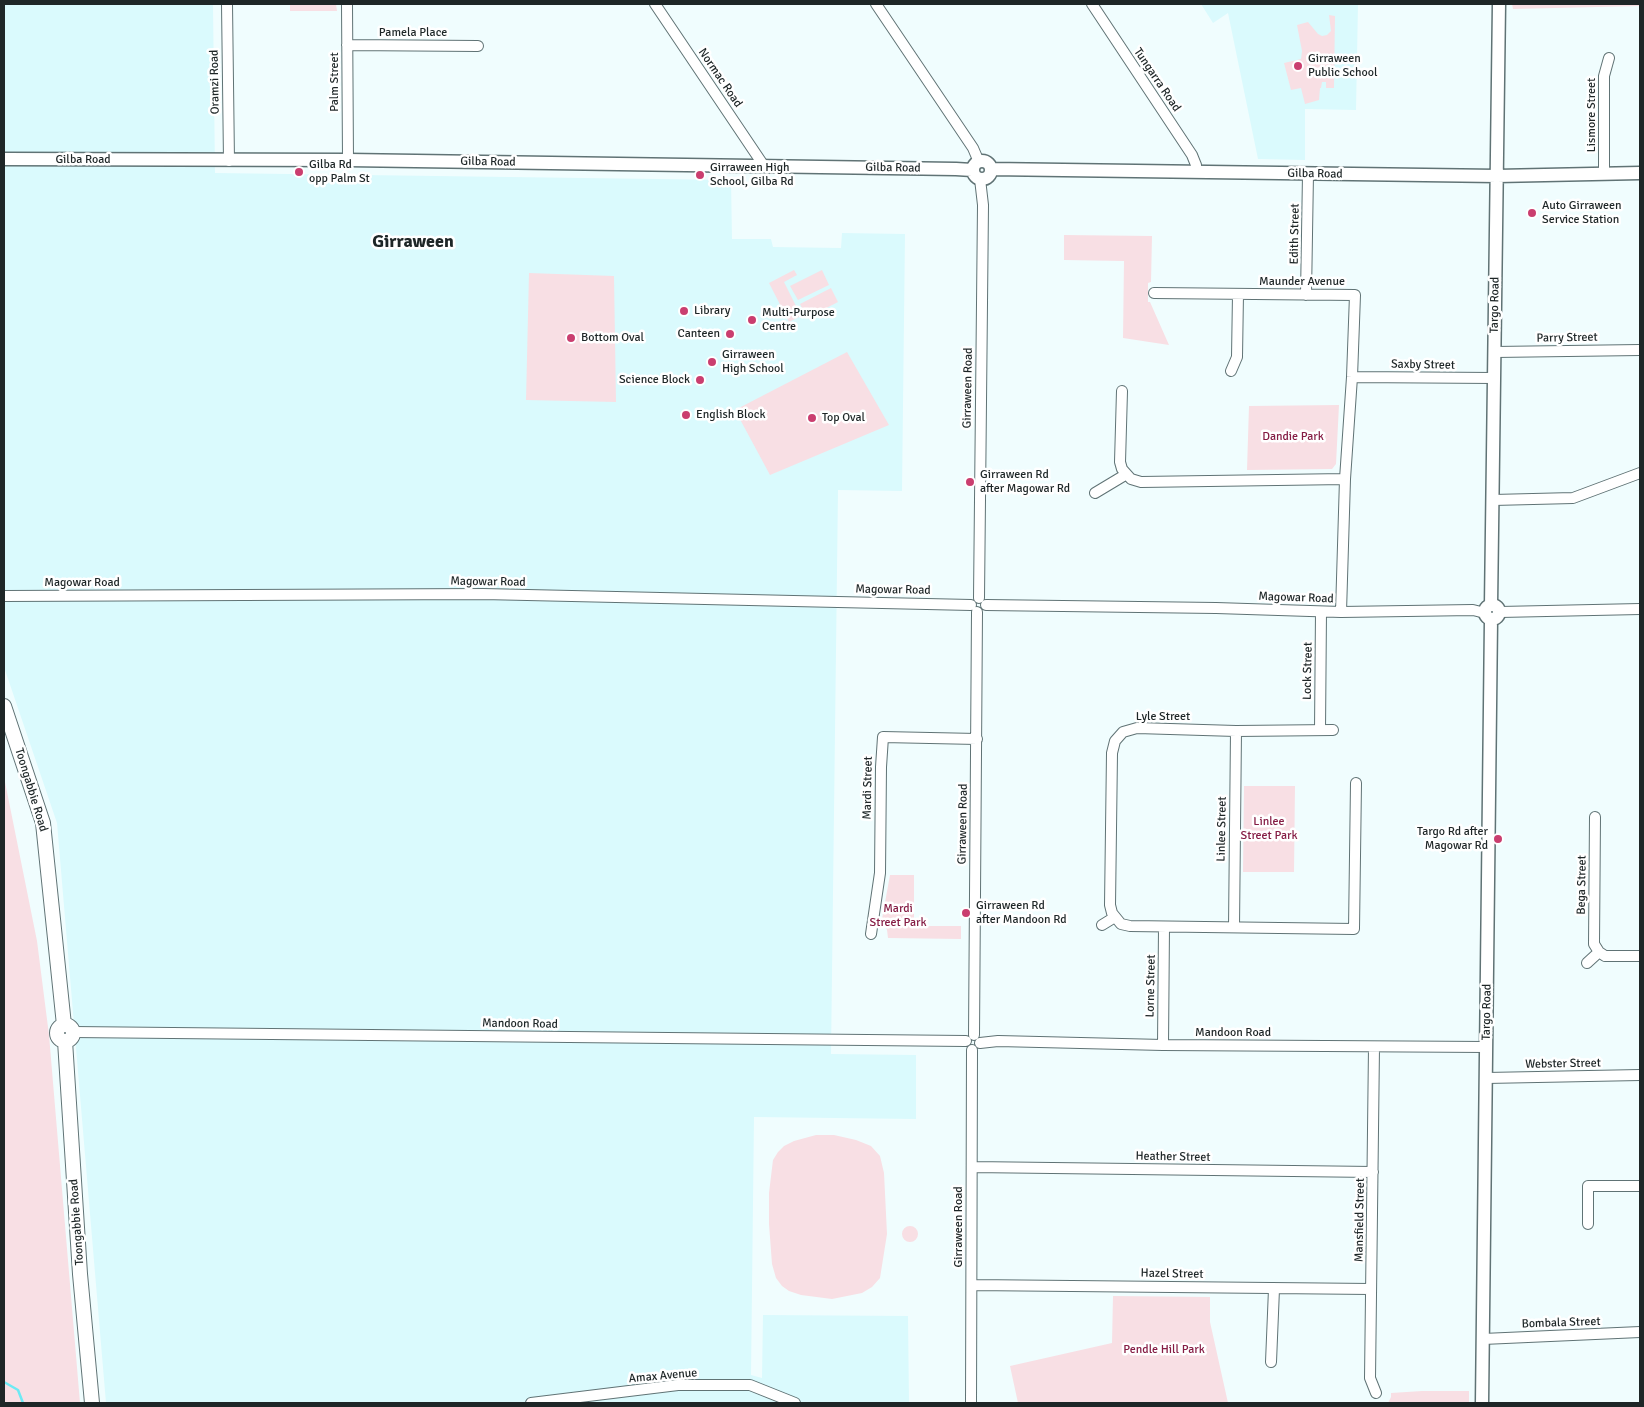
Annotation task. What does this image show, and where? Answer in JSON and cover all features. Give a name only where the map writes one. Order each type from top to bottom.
[{"type":"main road","name":"Toongabbie Road","points":[[4,706],[43,823],[67,1033],[80,1274],[92,1403]]},
{"type":"street","name":"Oramzi Road","points":[[227,4],[229,161]]},
{"type":"street","name":"Palm Street","points":[[346,4],[348,160]]},
{"type":"street","name":"Normac Road","points":[[655,4],[764,166]]},
{"type":"street","name":"Girraween Road","points":[[876,4],[972,147],[983,205],[973,1042],[971,1403]]},
{"type":"street","name":"Tungarra Road","points":[[1092,4],[1192,155],[1196,165],[1196,172]]},
{"type":"street","name":"Targo Road","points":[[1482,1403],[1499,4]]},
{"type":"street","name":"Pamela Place","points":[[347,45],[478,46]]},
{"type":"street","name":"Lismore Street","points":[[1604,173],[1604,76],[1609,58]]},
{"type":"street","name":"Gilba Road","points":[[4,160],[348,160],[977,170],[987,163],[991,169],[1497,176],[1640,172]]},
{"type":"street","name":"Edith Street","points":[[1306,295],[1308,174]]},
{"type":"street","name":"Maunder Avenue","points":[[1154,293],[1355,295],[1345,479],[1341,612]]},
{"type":"street","points":[[1231,371],[1237,357],[1238,294]]},
{"type":"street","name":"Parry Street","points":[[1495,352],[1640,350]]},
{"type":"street","name":"Saxby Street","points":[[1352,377],[1494,378]]},
{"type":"street","points":[[1122,390],[1120,462],[1125,475],[1130,479],[1141,482],[1345,479]]},
{"type":"street","points":[[1493,500],[1573,498],[1640,473]]},
{"type":"street","points":[[1095,492],[1125,475]]},
{"type":"street","name":"Magowar Road","points":[[4,596],[482,594],[978,605],[1216,608],[1321,612],[1473,610],[1492,612],[1640,609]]},
{"type":"street","name":"Lock Street","points":[[1320,730],[1321,612]]},
{"type":"street","name":"Lyle Street","points":[[1115,917],[1110,905],[1112,752],[1113,744],[1117,737],[1127,730],[1137,728],[1236,731],[1334,730]]},
{"type":"street","name":"Linlee Street","points":[[1234,927],[1236,731]]},
{"type":"street","name":"Mardi Street","points":[[871,934],[880,873],[880,767],[883,737],[977,739]]},
{"type":"street","points":[[1102,925],[1115,917],[1125,925],[1354,929],[1356,782]]},
{"type":"street","name":"Bega Street","points":[[1595,817],[1593,938],[1595,947],[1599,952]]},
{"type":"street","name":"Lorne Street","points":[[1162,1045],[1164,926]]},
{"type":"street","points":[[1587,963],[1599,952],[1609,957],[1640,956]]},
{"type":"street","name":"Mandoon Road","points":[[67,1033],[1486,1047]]},
{"type":"street","name":"Mansfield Street","points":[[1374,1047],[1370,1378],[1376,1394]]},
{"type":"street","name":"Webster Street","points":[[1486,1078],[1640,1075]]},
{"type":"street","name":"Heather Street","points":[[972,1167],[1373,1172]]},
{"type":"street","points":[[1588,1224],[1588,1186],[1640,1186]]},
{"type":"street","name":"Hazel Street","points":[[972,1285],[1131,1285],[1274,1289],[1371,1289]]},
{"type":"street","points":[[1272,1362],[1274,1289]]},
{"type":"street","name":"Bombala Street","points":[[1483,1339],[1640,1332]]},
{"type":"street","name":"Amax Avenue","points":[[531,1403],[678,1385],[750,1385],[795,1403]]},
{"type":"shaded area","points":[[4,4],[213,4],[215,173],[731,180],[732,239],[771,239],[773,247],[841,248],[842,233],[905,234],[902,491],[838,490],[831,1054],[916,1055],[916,1119],[754,1117],[751,1375],[762,1378],[763,1315],[908,1316],[909,1403],[106,1403],[57,823],[4,667]]},
{"type":"shaded area","name":"Girraween Public School","points":[[1201,4],[1358,4],[1356,110],[1305,109],[1305,160],[1258,159],[1228,13],[1213,23]]},
{"type":"green space","points":[[290,4],[336,4],[337,11],[290,11]]},
{"type":"green space","points":[[1512,4],[1640,4],[1640,6],[1513,9]]},
{"type":"green space","points":[[1329,15],[1335,16],[1334,88],[1326,88],[1326,82],[1322,82],[1319,100],[1305,104],[1301,88],[1291,90],[1284,63],[1301,59],[1302,51],[1297,25],[1308,22],[1318,34],[1322,36],[1327,35],[1331,31]]},
{"type":"green space","points":[[1064,235],[1152,236],[1151,282],[1148,283],[1148,302],[1150,302],[1169,345],[1123,338],[1124,261],[1064,260]]},
{"type":"green space","points":[[794,270],[797,275],[784,282],[801,316],[789,322],[769,283]]},
{"type":"green space","points":[[822,270],[829,285],[798,300],[790,286]]},
{"type":"green space","name":"Bottom Oval","points":[[529,273],[614,276],[616,402],[526,400]]},
{"type":"green space","points":[[831,288],[838,302],[807,318],[800,304]]},
{"type":"green space","name":"Top Oval","points":[[847,352],[889,425],[770,475],[735,410]]},
{"type":"green space","name":"Dandie Park","points":[[1339,405],[1336,464],[1332,469],[1247,470],[1249,406]]},
{"type":"green space","points":[[4,777],[37,941],[49,1035],[80,1403],[4,1403]]},
{"type":"green space","name":"Linlee Street Park","points":[[1244,786],[1295,786],[1294,872],[1243,872]]},
{"type":"green space","name":"Mardi Street Park","points":[[890,875],[914,875],[914,926],[961,926],[961,939],[888,938],[882,919]]},
{"type":"green space","points":[[816,1135],[834,1135],[871,1146],[880,1156],[884,1173],[887,1234],[880,1278],[872,1287],[862,1293],[832,1299],[801,1295],[789,1291],[776,1278],[772,1264],[769,1193],[773,1160],[784,1146]]},
{"type":"green space","points":[[910,1226],[916,1228],[918,1234],[916,1240],[910,1242],[904,1240],[902,1234],[904,1228]]},
{"type":"green space","name":"Pendle Hill Park","points":[[1113,1296],[1210,1297],[1210,1322],[1228,1403],[1018,1403],[1010,1366],[1112,1343]]},
{"type":"green space","points":[[1469,1391],[1469,1403],[1388,1403],[1391,1393]]},
{"type":"waterway","points":[[4,1382],[18,1390],[23,1403]]},
{"type":"place","name":"Girraween Public School","points":[[1298,66]]},
{"type":"place","name":"Gilba Rd opp Palm St","points":[[299,172]]},
{"type":"place","name":"Girraween High School, Gilba Rd","points":[[700,175]]},
{"type":"place","name":"Auto Girraween Service Station","points":[[1532,213]]},
{"type":"place","name":"Library","points":[[684,311]]},
{"type":"place","name":"Multi-Purpose Centre","points":[[752,320]]},
{"type":"place","name":"Canteen","points":[[730,334]]},
{"type":"place","name":"Bottom Oval","points":[[571,338]]},
{"type":"place","name":"Girraween High School","points":[[712,362]]},
{"type":"place","name":"Science Block","points":[[700,380]]},
{"type":"place","name":"English Block","points":[[686,415]]},
{"type":"place","name":"Top Oval","points":[[812,418]]},
{"type":"place","name":"Girraween Rd after Magowar Rd","points":[[970,482]]},
{"type":"place","name":"Targo Rd after Magowar Rd","points":[[1498,839]]},
{"type":"place","name":"Girraween Rd after Mandoon Rd","points":[[966,913]]},
{"type":"district","name":"Girraween","points":[[413,242]]}]
